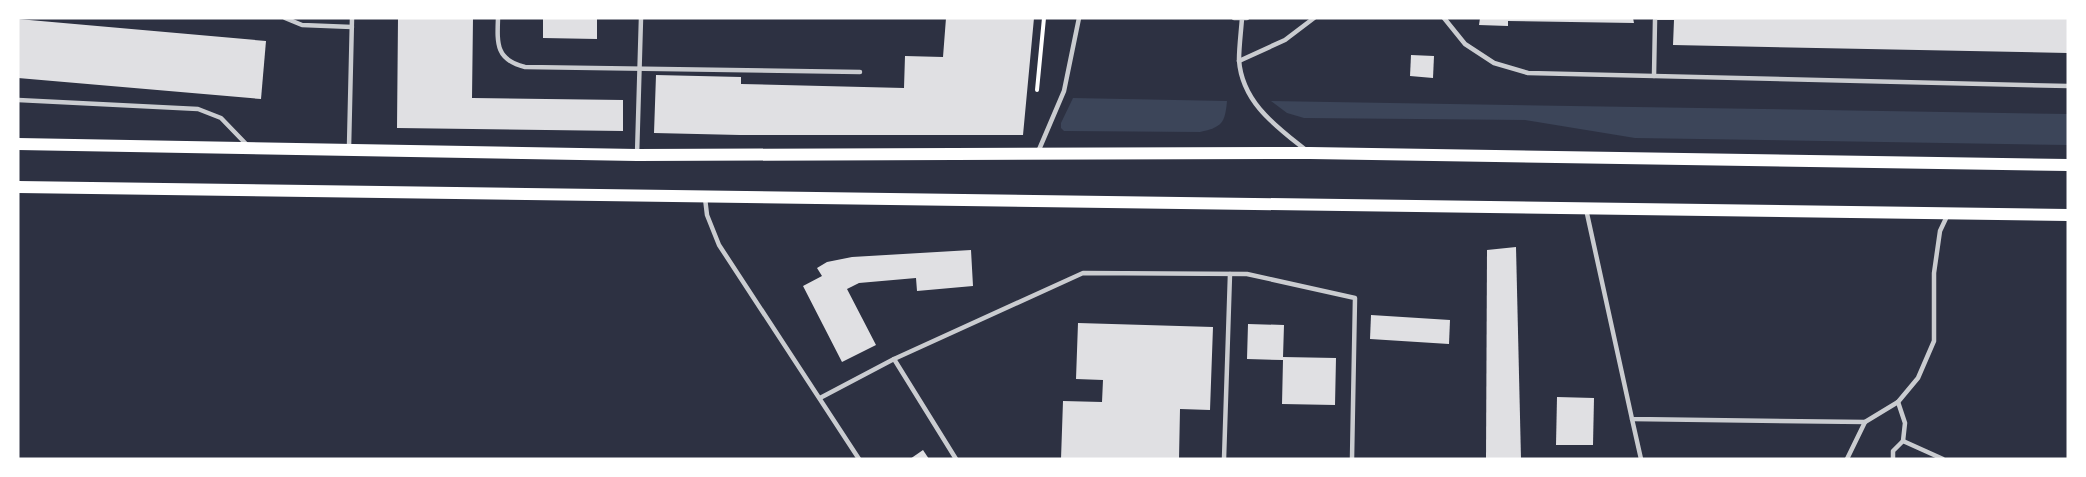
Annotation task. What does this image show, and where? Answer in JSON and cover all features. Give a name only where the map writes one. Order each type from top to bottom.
[{"type":"main road","points":[[18,144],[637,155],[1038,152],[1310,153],[2068,165]]},
{"type":"main road","points":[[18,188],[705,195],[2068,215]]},
{"type":"lane","points":[[285,18],[302,25],[352,27]]},
{"type":"lane","points":[[349,150],[352,18]]},
{"type":"lane","points":[[498,18],[499,50],[505,59],[514,65],[525,67],[860,72]]},
{"type":"lane","points":[[637,155],[641,18]]},
{"type":"lane","points":[[1038,152],[1064,91],[1079,18]]},
{"type":"lane","points":[[1234,18],[1244,18],[1239,61],[1247,93],[1270,122],[1310,153]]},
{"type":"lane","points":[[1239,61],[1285,40],[1314,18]]},
{"type":"lane","points":[[1444,18],[1465,44],[1494,63],[1528,73],[2068,86]]},
{"type":"lane","points":[[1654,76],[1655,20]]},
{"type":"lane","points":[[18,100],[198,109],[221,118],[249,148]]},
{"type":"lane","points":[[705,195],[707,215],[719,245],[859,459]]},
{"type":"lane","points":[[1586,209],[1641,459]]},
{"type":"lane","points":[[1632,419],[1865,422],[1898,402],[1918,378],[1934,341],[1934,273],[1940,231],[1949,213]]},
{"type":"lane","points":[[820,398],[894,359],[1083,273],[1247,274],[1355,298],[1352,459]]},
{"type":"lane","points":[[1224,459],[1230,274]]},
{"type":"lane","points":[[894,359],[956,459]]},
{"type":"lane","points":[[1893,459],[1893,451],[1903,441],[1905,423],[1898,402]]},
{"type":"lane","points":[[1847,459],[1865,422]]},
{"type":"lane","points":[[1903,441],[1943,459]]},
{"type":"path","points":[[1037,90],[1044,18]]},
{"type":"shaded area","points":[[1073,98],[1227,101],[1221,123],[1200,132],[1064,131],[1061,123]]},
{"type":"shaded area","points":[[1271,101],[2068,114],[2068,145],[1635,138],[1525,120],[1304,118],[1287,113]]},
{"type":"building","points":[[398,18],[473,18],[472,98],[623,100],[623,131],[397,128]]},
{"type":"building","points":[[543,18],[597,18],[597,39],[543,38]]},
{"type":"building","points":[[946,18],[1034,18],[1023,135],[654,133],[656,75],[741,77],[741,84],[904,88],[905,56],[943,57]]},
{"type":"building","points":[[1480,18],[1633,18],[1634,23],[1508,21],[1508,26],[1479,25]]},
{"type":"building","points":[[1653,18],[2068,18],[2068,53],[1673,45],[1674,20],[1653,20]]},
{"type":"building","points":[[18,19],[266,41],[261,99],[18,78]]},
{"type":"building","points":[[1411,55],[1434,56],[1433,78],[1410,76]]},
{"type":"building","points":[[1516,247],[1521,459],[1486,459],[1487,250]]},
{"type":"building","points":[[971,250],[973,286],[917,291],[916,278],[859,283],[847,289],[876,345],[842,362],[803,286],[822,276],[817,268],[827,262],[852,257]]},
{"type":"building","points":[[1371,315],[1450,320],[1449,344],[1370,339]]},
{"type":"building","points":[[1078,323],[1213,327],[1210,410],[1180,409],[1179,459],[1061,459],[1063,401],[1102,402],[1103,380],[1076,379]]},
{"type":"building","points":[[1248,324],[1284,325],[1283,357],[1336,358],[1335,405],[1282,404],[1283,360],[1247,359]]},
{"type":"building","points":[[1557,397],[1594,398],[1593,445],[1556,445]]},
{"type":"building","points":[[923,450],[929,459],[910,459]]}]
